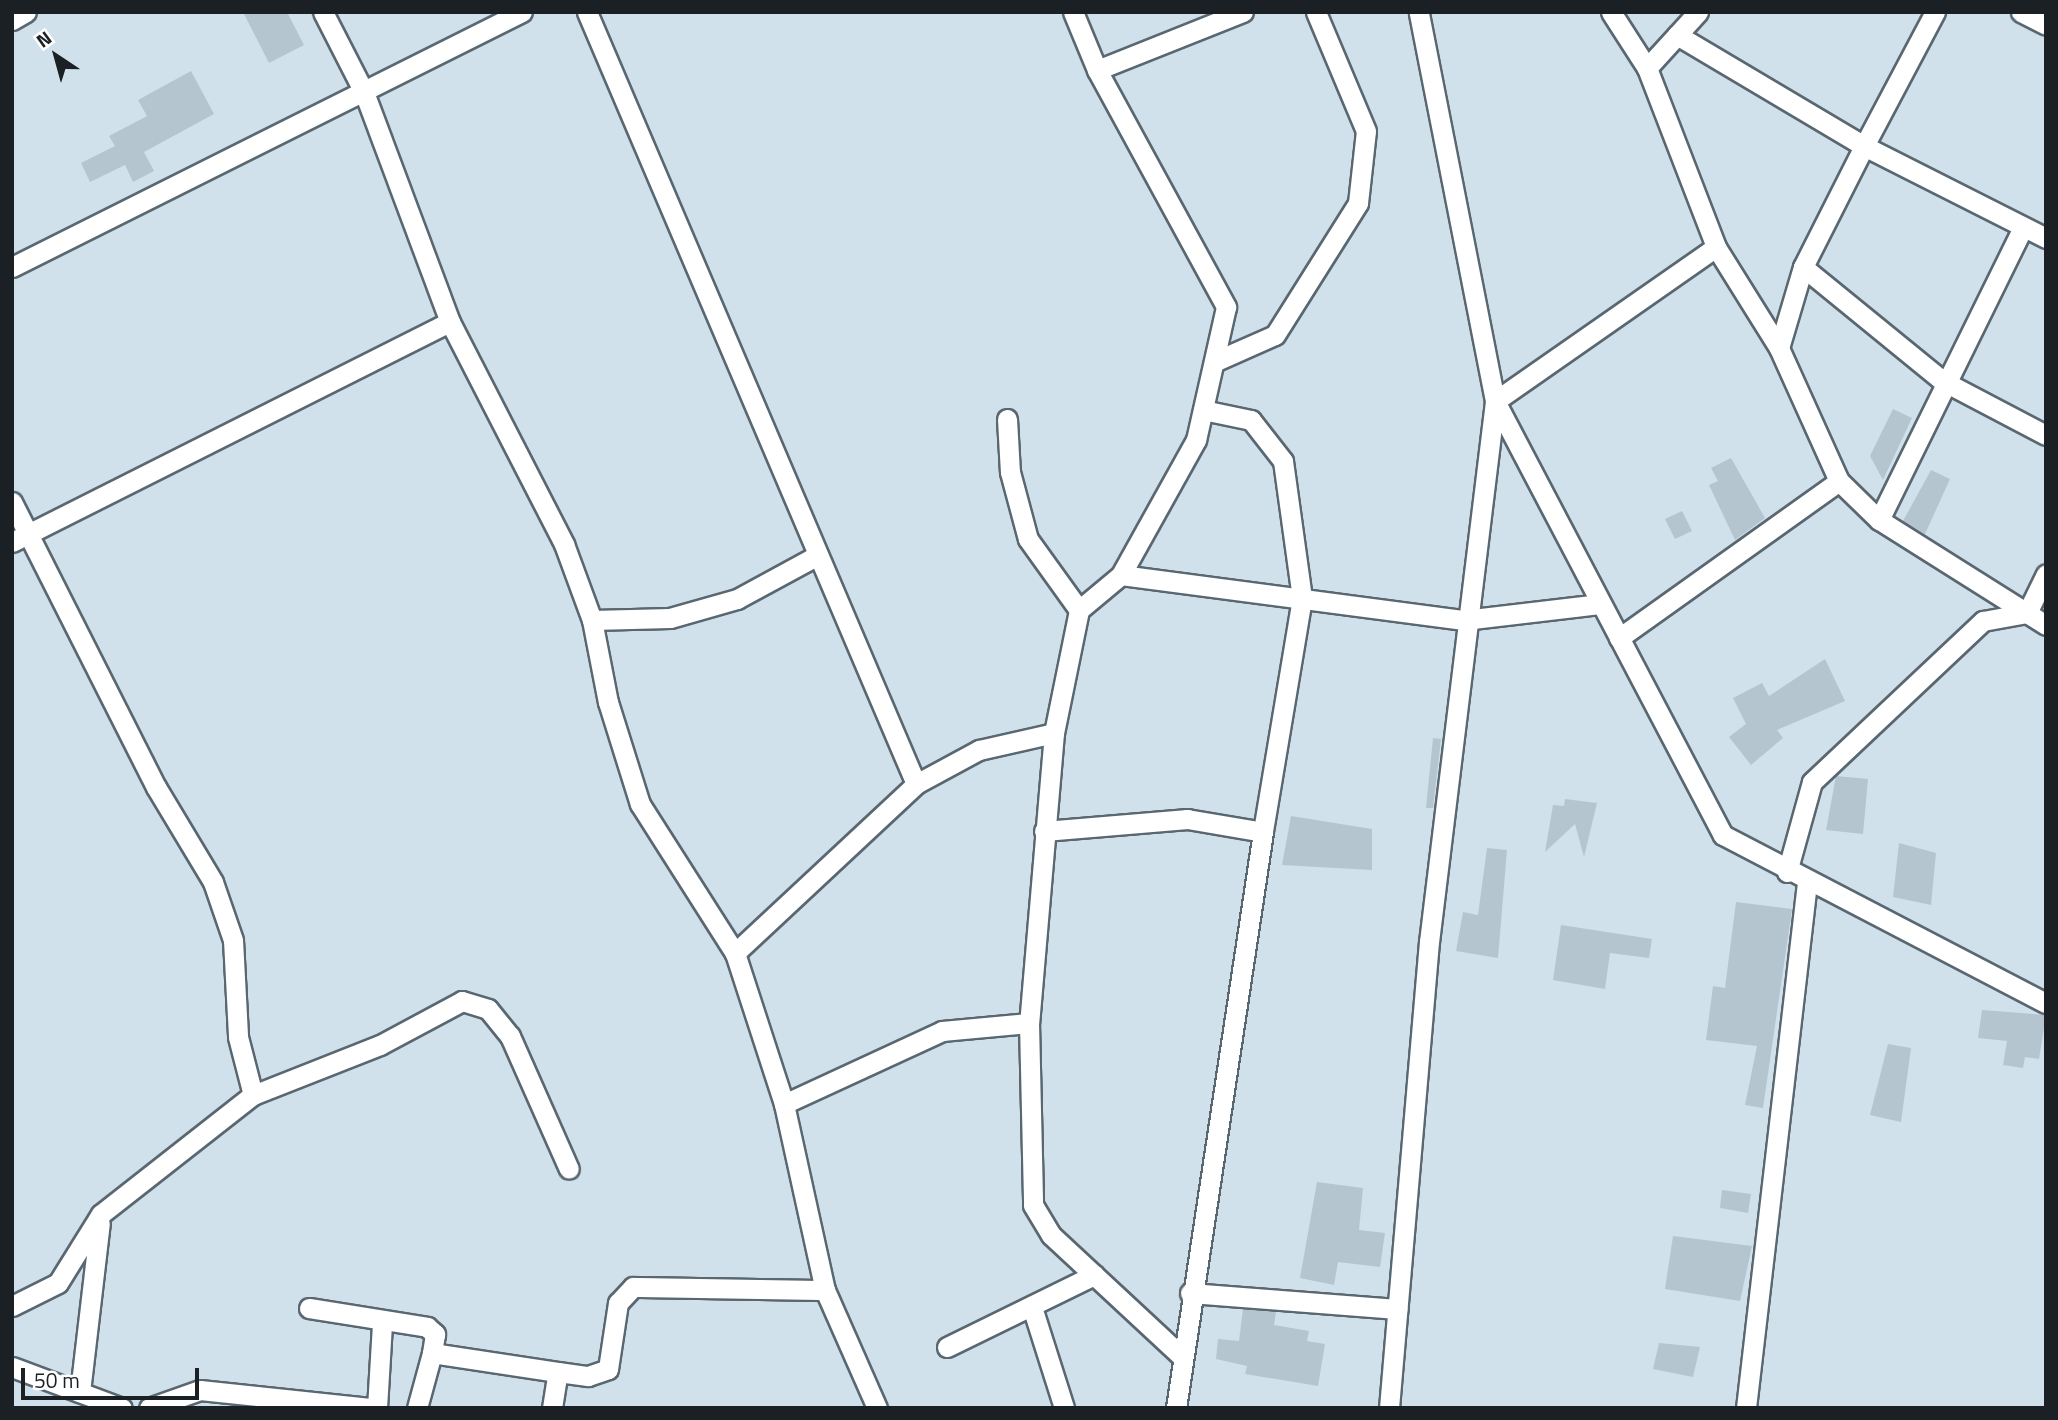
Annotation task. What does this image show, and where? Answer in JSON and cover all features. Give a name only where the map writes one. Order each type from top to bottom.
[{"type":"street","points":[[12,19],[26,12]]},
{"type":"street","points":[[323,12],[364,92],[450,322],[564,544],[592,620],[608,702],[640,804],[735,953],[785,1104],[825,1290],[877,1408]]},
{"type":"street","points":[[12,267],[522,12]]},
{"type":"street","points":[[587,12],[916,784]]},
{"type":"street","points":[[1073,12],[1097,71],[1226,307],[1216,361],[1195,440],[1121,575],[1079,610],[1054,733],[1029,1023],[1033,1205],[1051,1235],[1180,1354]]},
{"type":"street","points":[[1097,71],[1243,12]]},
{"type":"street","points":[[1216,361],[1275,335],[1358,203],[1366,131],[1316,12]]},
{"type":"street","points":[[1389,1408],[1464,620],[1495,401],[1480,299],[1419,12]]},
{"type":"street","points":[[1611,12],[1647,68],[1716,247],[1779,348],[1839,481],[1879,520],[2046,625]]},
{"type":"street","points":[[1647,68],[1698,12]]},
{"type":"street","points":[[1779,348],[1803,267],[1935,12]]},
{"type":"street","points":[[2021,12],[2046,25]]},
{"type":"street","points":[[1677,35],[1864,146],[2046,238]]},
{"type":"street","points":[[1879,520],[1943,381],[2023,227]]},
{"type":"street","points":[[1495,401],[1716,247]]},
{"type":"street","points":[[1803,267],[1943,381],[2046,435]]},
{"type":"street","points":[[19,538],[450,322]]},
{"type":"street","points":[[1495,401],[1723,835],[1787,872],[2046,1003]]},
{"type":"street","points":[[1176,1408],[1180,1354],[1302,598],[1283,461],[1251,420],[1203,410]]},
{"type":"street","points":[[1007,419],[1010,472],[1028,539],[1079,610]]},
{"type":"street","points":[[1619,638],[1839,481]]},
{"type":"street","points":[[12,502],[19,538],[156,787],[213,882],[233,940],[239,1037],[253,1095]]},
{"type":"street","points":[[592,620],[670,618],[737,599],[818,555]]},
{"type":"street","points":[[2027,614],[2046,574]]},
{"type":"street","points":[[1121,575],[1464,620],[1601,604]]},
{"type":"street","points":[[1787,872],[1812,782],[1983,621],[2027,614]]},
{"type":"street","points":[[735,953],[916,784],[979,750],[1054,733]]},
{"type":"street","points":[[1044,831],[1187,818],[1263,832]]},
{"type":"street","points":[[1746,1408],[1807,882]]},
{"type":"street","points":[[12,1306],[58,1283],[101,1214],[253,1095],[380,1045],[462,1001],[488,1009],[510,1036],[569,1169]]},
{"type":"street","points":[[785,1104],[942,1031],[1029,1023]]},
{"type":"street","points":[[80,1392],[101,1214]]},
{"type":"street","points":[[947,1348],[1033,1310],[1094,1275]]},
{"type":"street","points":[[432,1353],[588,1376],[608,1368],[618,1303],[634,1287],[825,1290]]},
{"type":"street","points":[[1190,1293],[1397,1309]]},
{"type":"street","points":[[309,1308],[382,1323],[431,1329],[432,1353],[417,1408]]},
{"type":"street","points":[[1033,1310],[1064,1408]]},
{"type":"street","points":[[377,1408],[382,1323]]},
{"type":"street","points":[[12,1367],[122,1408]]},
{"type":"street","points":[[552,1408],[558,1372]]},
{"type":"street","points":[[149,1408],[200,1390],[370,1408]]},
{"type":"building","points":[[243,12],[287,12],[304,45],[269,63]]},
{"type":"building","points":[[191,71],[214,114],[144,152],[154,171],[133,182],[125,165],[90,182],[81,163],[115,146],[109,136],[147,116],[138,100]]},
{"type":"building","points":[[1893,409],[1912,418],[1883,480],[1870,456]]},
{"type":"building","points":[[1731,458],[1765,518],[1735,540],[1709,485],[1718,481],[1711,468]]},
{"type":"building","points":[[1931,470],[1950,479],[1925,534],[1903,521]]},
{"type":"building","points":[[1682,511],[1692,531],[1675,539],[1665,519]]},
{"type":"building","points":[[1825,659],[1845,701],[1777,730],[1783,738],[1751,765],[1729,737],[1746,724],[1733,698],[1762,683],[1769,696]]},
{"type":"building","points":[[1433,738],[1441,739],[1433,808],[1426,808]]},
{"type":"building","points":[[1836,776],[1868,779],[1863,834],[1826,830]]},
{"type":"building","points":[[1565,799],[1597,803],[1584,857],[1575,824],[1545,852],[1553,805],[1564,806]]},
{"type":"building","points":[[1291,816],[1372,829],[1372,870],[1282,865]]},
{"type":"building","points":[[1899,843],[1936,853],[1931,905],[1893,897]]},
{"type":"building","points":[[1487,848],[1507,850],[1498,958],[1456,951],[1463,912],[1478,915]]},
{"type":"building","points":[[1736,902],[1792,909],[1763,1108],[1745,1105],[1757,1046],[1706,1040],[1713,986],[1725,988]]},
{"type":"building","points":[[1561,925],[1652,939],[1649,958],[1610,953],[1605,989],[1553,980]]},
{"type":"building","points":[[1982,1010],[2046,1015],[2039,1059],[2025,1057],[2023,1068],[2003,1065],[2007,1041],[1978,1038]]},
{"type":"building","points":[[1888,1044],[1911,1048],[1901,1122],[1870,1115]]},
{"type":"building","points":[[1317,1182],[1363,1188],[1359,1230],[1385,1233],[1380,1267],[1338,1262],[1334,1285],[1300,1278]]},
{"type":"building","points":[[1722,1190],[1751,1194],[1748,1213],[1720,1208]]},
{"type":"building","points":[[1673,1236],[1752,1246],[1740,1301],[1665,1289]]},
{"type":"building","points":[[1243,1309],[1276,1312],[1274,1325],[1309,1331],[1307,1341],[1325,1344],[1318,1386],[1245,1374],[1247,1366],[1216,1359],[1218,1339],[1239,1341]]},
{"type":"building","points":[[1659,1343],[1700,1347],[1693,1377],[1653,1369]]}]
